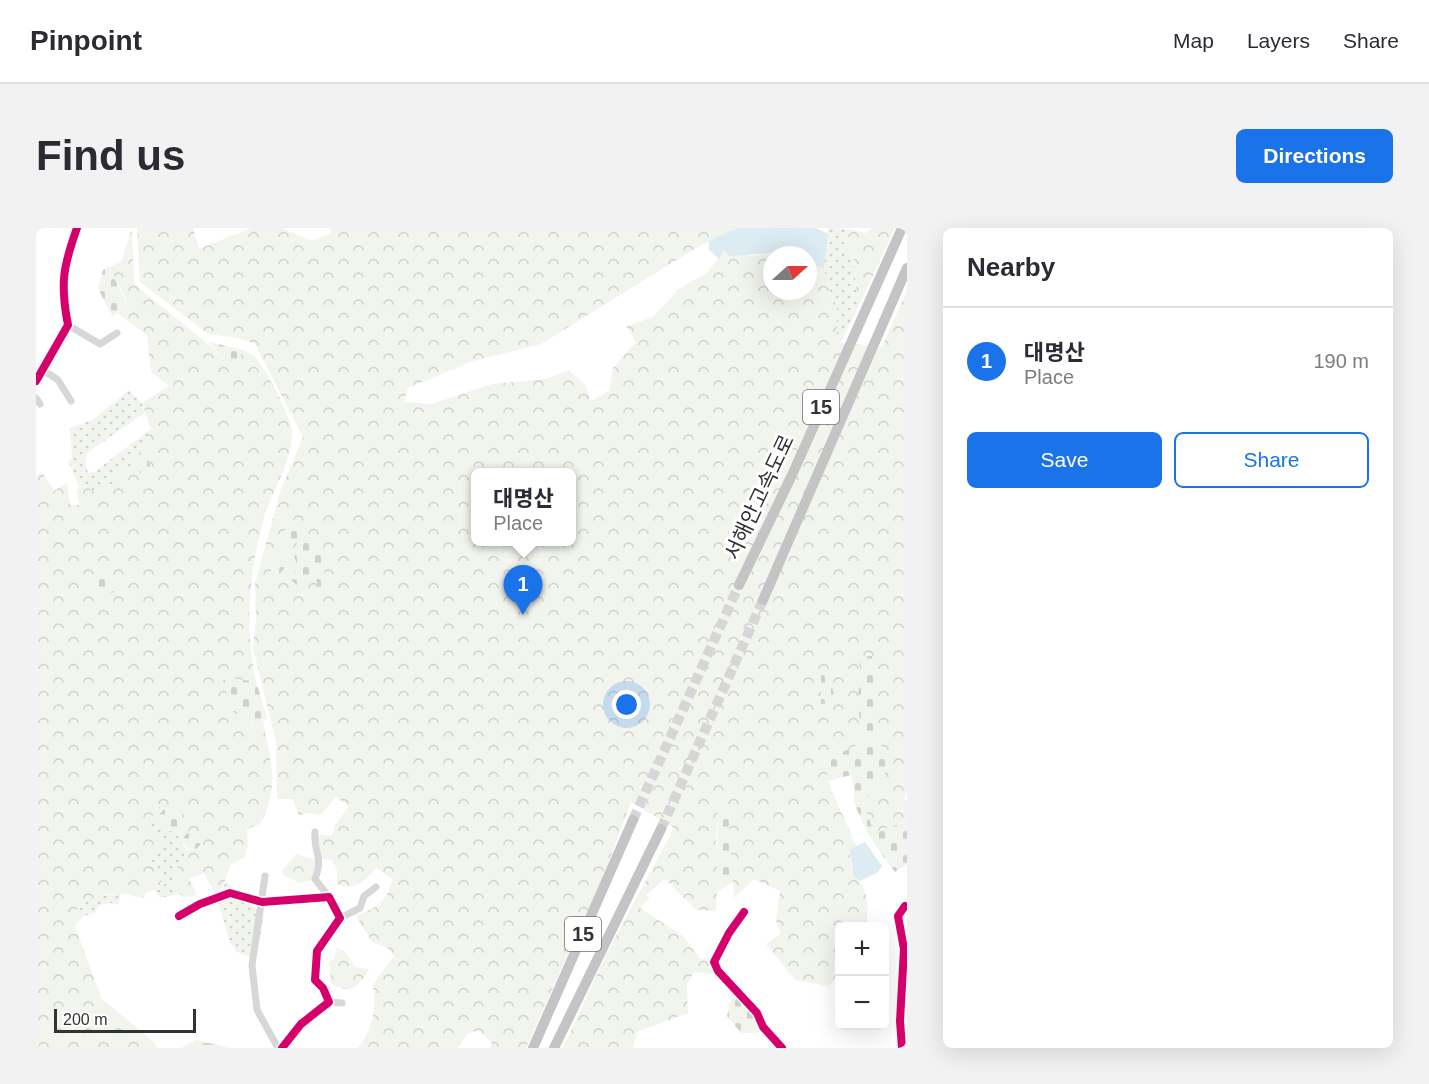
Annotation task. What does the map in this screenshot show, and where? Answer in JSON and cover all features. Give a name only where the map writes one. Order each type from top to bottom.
[{"type":"highway","name":"서해안고속도로","points":[[739,585],[792,475],[902,228]]},
{"type":"highway","name":"서해안고속도로","points":[[763,600],[907,268]]},
{"type":"highway","name":"15","points":[[533,1048],[633,820]]},
{"type":"highway","name":"15","points":[[554,1048],[661,829]]},
{"type":"street","points":[[36,381],[68,325],[62,293],[65,261],[77,228]]},
{"type":"street","points":[[68,325],[100,344],[117,333]]},
{"type":"street","points":[[43,370],[58,380],[71,401]]},
{"type":"street","points":[[315,832],[314,845],[321,864],[315,879],[329,897],[340,918]]},
{"type":"street","points":[[265,876],[252,965],[257,1010],[278,1048]]},
{"type":"street","points":[[328,1002],[323,988],[315,980],[317,951],[340,918],[360,908],[364,896],[376,887]]},
{"type":"street","points":[[179,916],[200,904],[230,893],[262,903],[329,897]]},
{"type":"street","points":[[902,1048],[900,1021],[904,949],[898,916],[905,906]]},
{"type":"street","points":[[744,912],[729,933],[714,962],[718,971],[756,1013],[763,1027],[782,1048]]},
{"type":"street","points":[[282,1048],[301,1024],[328,1002],[342,1004]]},
{"type":"green space","points":[[132,228],[134,282],[213,348],[228,365],[234,365],[243,350],[255,357],[277,392],[292,431],[292,442],[286,464],[267,508],[255,558],[249,620],[256,681],[229,679],[232,711],[256,727],[263,721],[271,761],[272,785],[266,811],[260,824],[247,829],[248,846],[244,858],[231,864],[220,894],[215,893],[204,873],[189,879],[197,895],[186,897],[179,894],[172,877],[187,850],[200,848],[194,831],[183,838],[180,836],[182,813],[159,807],[146,825],[164,842],[149,855],[164,886],[145,893],[144,898],[126,894],[106,894],[88,900],[77,908],[75,926],[101,998],[155,1043],[157,1048],[36,1048],[36,476],[42,472],[54,491],[67,483],[70,505],[80,505],[76,490],[83,485],[95,492],[114,483],[114,467],[133,466],[148,481],[153,469],[143,451],[151,429],[142,403],[169,386],[151,372],[147,335],[117,313],[127,305],[126,299],[109,267],[122,261]]},
{"type":"green space","points":[[137,228],[193,228],[199,249],[251,228],[281,228],[312,241],[331,233],[330,228],[736,228],[696,248],[541,344],[473,361],[408,388],[404,402],[432,404],[492,384],[546,379],[569,370],[586,386],[591,401],[609,391],[613,368],[636,342],[626,326],[653,317],[679,289],[708,272],[724,250],[752,256],[763,255],[763,300],[817,300],[817,266],[824,268],[825,279],[837,307],[837,342],[882,347],[907,290],[907,793],[904,798],[907,801],[907,824],[902,823],[874,833],[863,802],[884,779],[876,740],[876,688],[857,657],[864,680],[863,706],[859,713],[862,743],[825,760],[828,781],[856,846],[850,849],[852,871],[865,893],[867,915],[866,922],[835,922],[835,978],[829,986],[795,980],[766,944],[781,933],[776,921],[780,891],[754,879],[734,898],[728,811],[718,809],[716,844],[719,859],[716,911],[696,910],[665,879],[645,896],[650,897],[640,908],[683,936],[701,959],[713,959],[713,974],[694,972],[687,984],[688,1013],[637,1032],[633,1048],[563,1048],[607,953],[674,828],[631,802],[605,872],[526,1048],[490,1048],[492,1043],[479,1030],[467,1034],[457,1048],[358,1048],[373,1018],[373,984],[394,956],[388,948],[372,942],[356,916],[375,907],[384,899],[392,879],[376,868],[359,884],[349,887],[337,884],[337,870],[332,860],[320,858],[317,834],[332,836],[335,825],[349,806],[336,797],[321,815],[307,813],[299,816],[293,799],[277,799],[276,742],[253,648],[256,621],[255,584],[280,492],[303,437],[255,344],[238,338],[208,334],[140,282]]},
{"type":"green space","points":[[828,228],[848,229],[843,241],[854,259],[856,289],[861,301],[841,342],[836,342],[837,307],[825,279],[824,258]]},
{"type":"green space","points":[[872,228],[895,228],[861,301],[856,289],[854,259],[843,241],[848,229],[866,233]]},
{"type":"green space","points":[[109,267],[127,305],[112,317],[98,288],[103,270]]},
{"type":"green space","points":[[209,342],[243,350],[234,365],[228,365]]},
{"type":"green space","points":[[129,390],[142,403],[144,413],[87,453],[85,463],[88,473],[94,472],[151,429],[143,451],[131,459],[133,466],[114,467],[114,483],[95,492],[83,485],[79,487],[68,461],[72,458],[70,428],[94,419]]},
{"type":"green space","points":[[143,451],[156,476],[148,481],[133,466],[131,459]]},
{"type":"green space","points":[[296,518],[310,544],[321,543],[326,558],[323,586],[318,588],[316,578],[310,573],[298,586],[290,579],[298,567],[294,556],[299,547],[296,542],[282,537],[286,527]]},
{"type":"green space","points":[[283,553],[291,560],[276,578],[270,573],[277,556]]},
{"type":"green space","points":[[97,572],[116,584],[116,590],[102,600],[97,599],[92,585]]},
{"type":"green space","points":[[872,656],[876,688],[876,740],[887,751],[884,779],[863,802],[874,833],[902,823],[907,824],[907,865],[895,872],[864,825],[855,803],[851,775],[828,781],[825,760],[862,743],[859,713],[862,706],[858,693],[864,680],[857,657]]},
{"type":"green space","points":[[827,668],[836,702],[821,704],[821,669]]},
{"type":"green space","points":[[223,680],[256,681],[267,718],[256,727],[232,711]]},
{"type":"green space","points":[[159,807],[164,809],[155,821],[183,838],[182,844],[187,850],[172,877],[179,894],[160,898],[154,890],[164,885],[149,855],[146,825]]},
{"type":"green space","points":[[164,809],[182,813],[180,836],[154,821]]},
{"type":"green space","points":[[718,809],[728,811],[733,882],[717,892]]},
{"type":"green space","points":[[188,832],[196,832],[201,837],[199,848],[188,850],[183,845],[183,837]]},
{"type":"green space","points":[[296,854],[316,860],[312,880],[300,883],[283,875],[282,871]]},
{"type":"green space","points":[[226,881],[264,916],[257,955],[248,956],[237,952],[230,943],[218,901]]},
{"type":"green space","points":[[120,894],[119,905],[111,903],[98,906],[96,912],[82,917],[75,926],[77,908],[92,896]]},
{"type":"green space","points":[[336,948],[344,950],[355,967],[369,969],[358,984],[349,989],[331,983],[329,962],[335,958]]},
{"type":"green space","points":[[733,990],[751,1011],[761,1030],[756,1033],[741,1033],[727,1016]]},
{"type":"green space","points":[[196,1040],[231,1048],[181,1048]]},
{"type":"shaded area","points":[[736,228],[816,228],[828,234],[824,268],[817,266],[817,246],[763,246],[763,254],[729,256],[724,250],[719,259],[709,250],[709,241]]},
{"type":"shaded area","points":[[865,842],[882,866],[878,872],[860,881],[853,876],[850,849]]},
{"type":"tunnel","points":[[633,820],[739,585]]},
{"type":"tunnel","points":[[661,829],[763,600]]},
{"type":"cycle path","points":[[36,381],[68,325],[64,276],[77,228]]},
{"type":"cycle path","points":[[179,916],[200,904],[230,893],[262,902],[329,897],[340,918],[317,951],[315,980],[323,988],[329,1002],[301,1024],[282,1048]]},
{"type":"cycle path","points":[[902,1048],[900,1021],[904,949],[898,916],[905,906]]},
{"type":"cycle path","points":[[744,912],[729,933],[714,962],[718,971],[757,1013],[763,1027],[782,1048]]},
{"type":"place","name":"대명산","points":[[523,615]]}]
